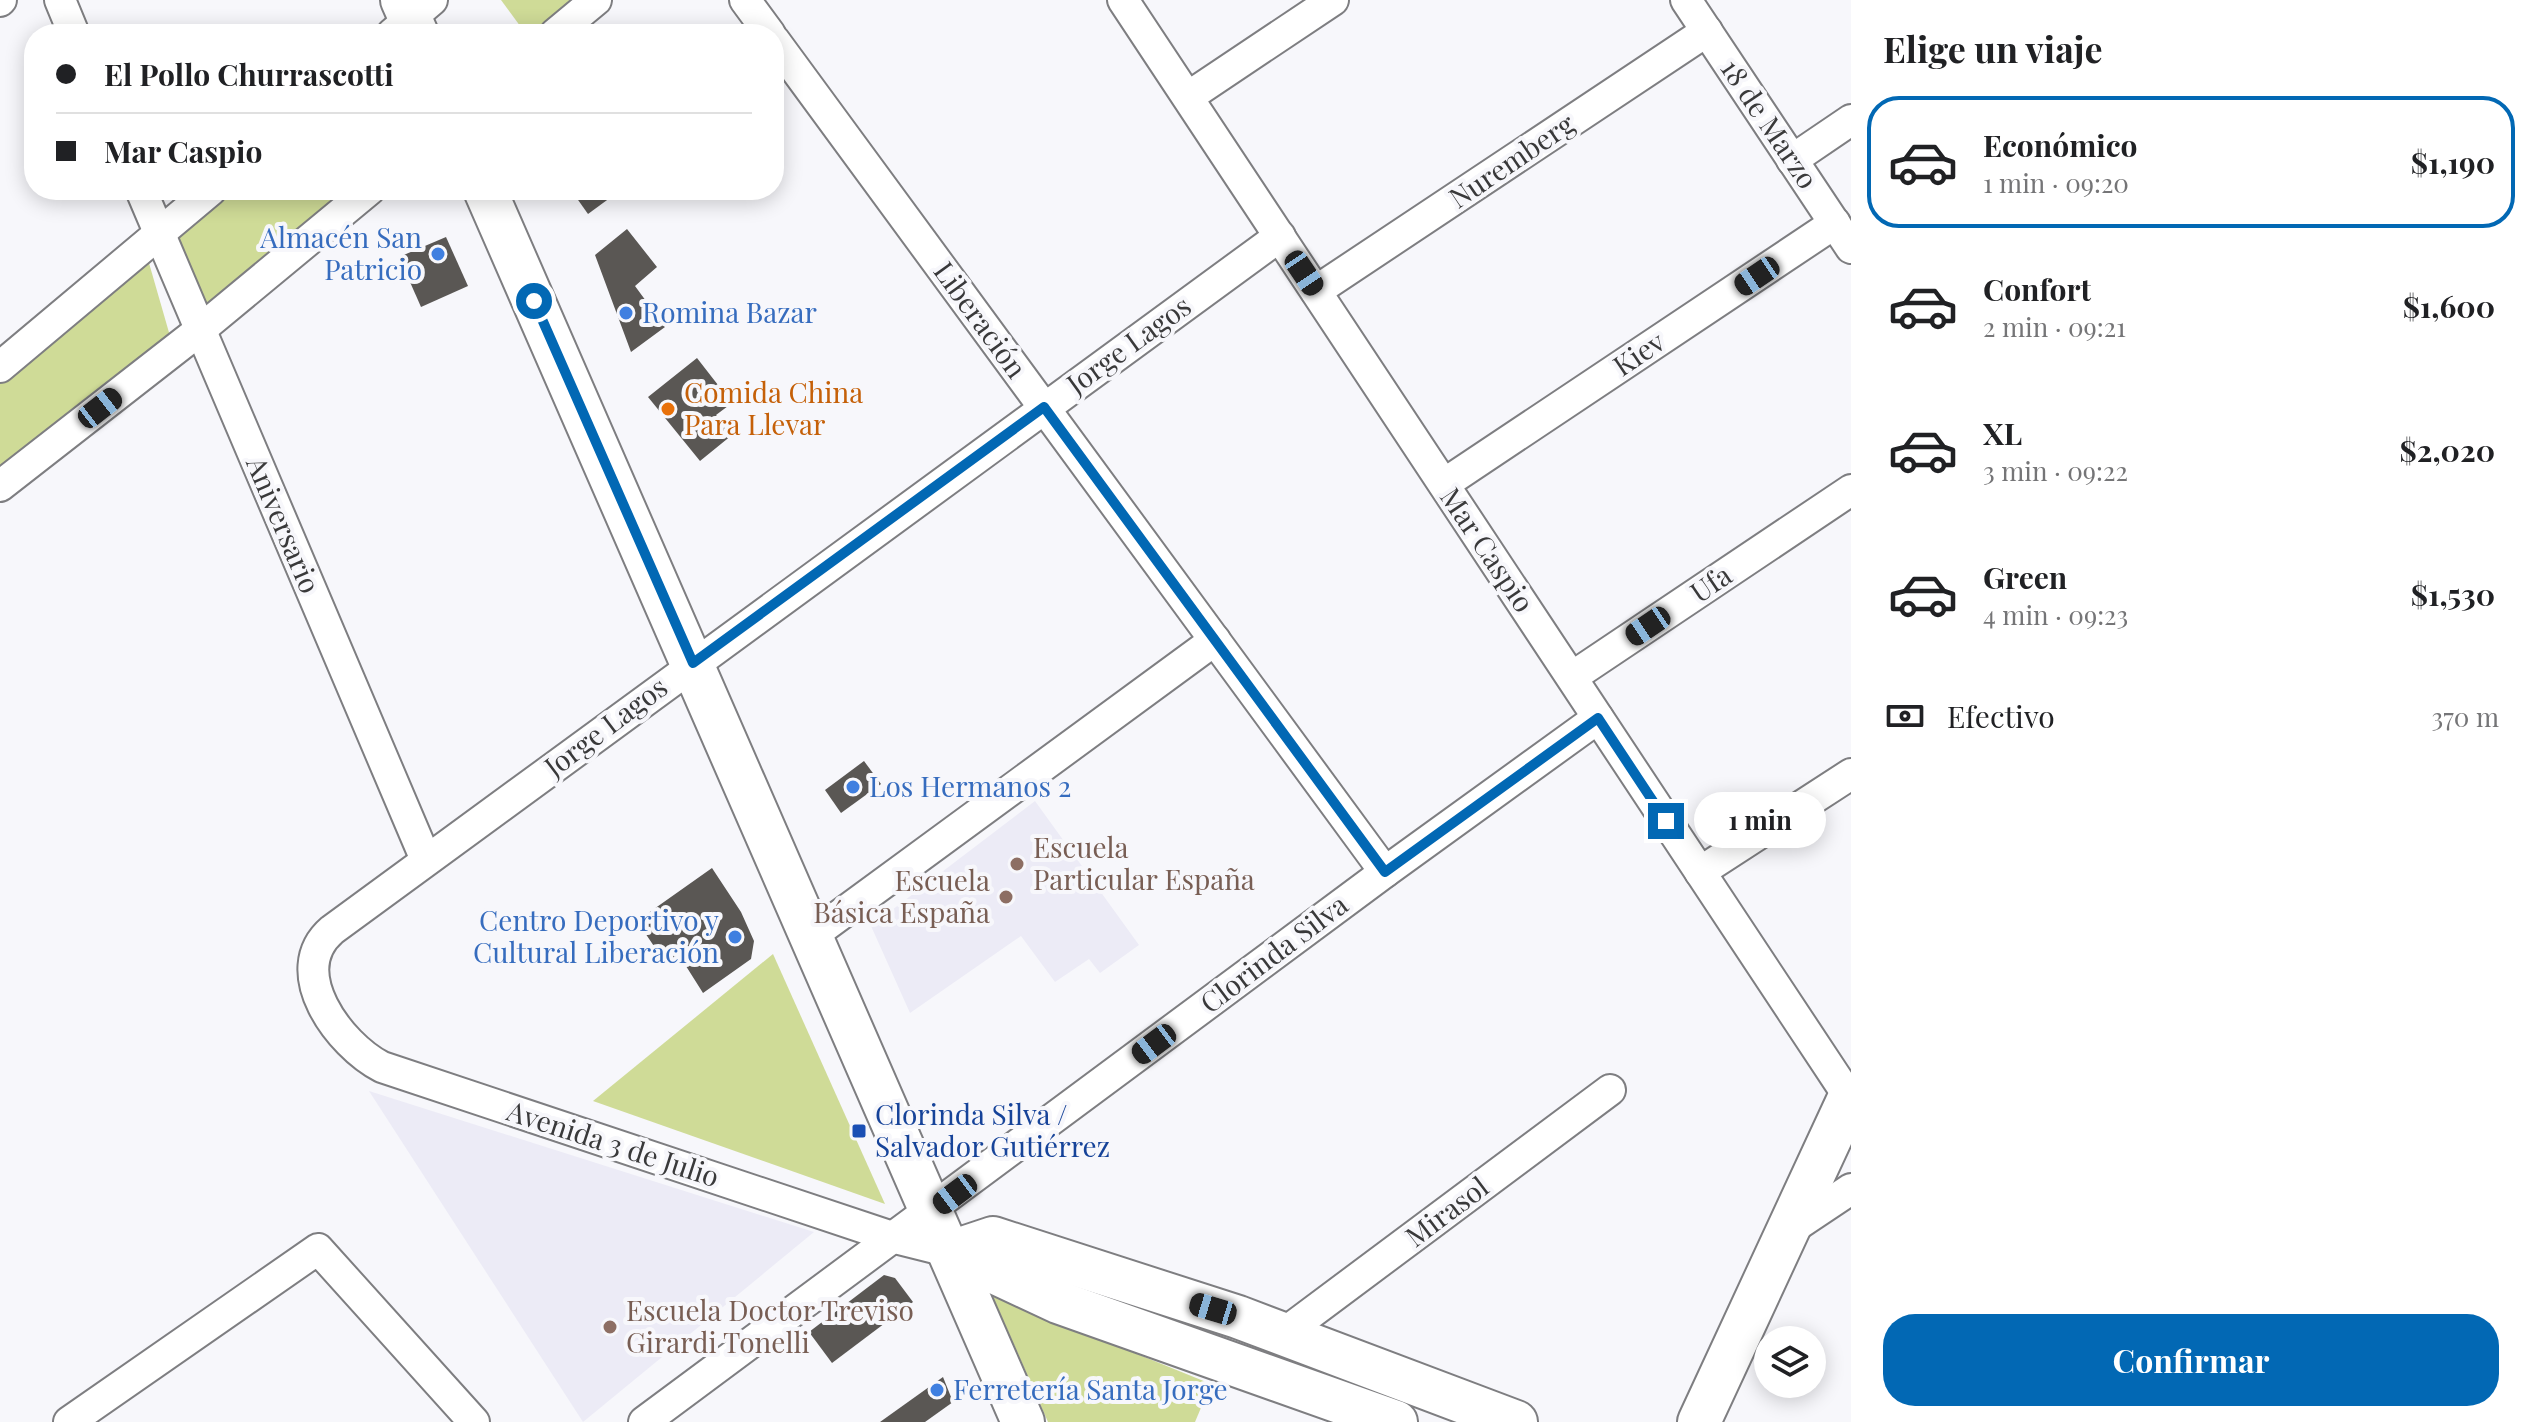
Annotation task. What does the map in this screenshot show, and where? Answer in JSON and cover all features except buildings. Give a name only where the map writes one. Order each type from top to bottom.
[{"type":"street","points":[[60,0],[70,24]]},
{"type":"street","points":[[567,24],[596,0]]},
{"type":"street","points":[[745,0],[763,24]]},
{"type":"street","name":"Mar Caspio","points":[[1123,0],[1851,1097]]},
{"type":"street","points":[[1188,97],[1333,0]]},
{"type":"street","name":"18 de Marzo","points":[[1686,0],[1843,236]]},
{"type":"street","name":"Nuremberg","points":[[1316,291],[1707,31]]},
{"type":"street","name":"Liberación","points":[[784,54],[1385,872]]},
{"type":"street","points":[[1792,160],[1851,120]]},
{"type":"street","name":"Aniversario","points":[[145,200],[426,860]]},
{"type":"street","points":[[0,367],[199,200]]},
{"type":"street","points":[[0,486],[200,330],[357,200]]},
{"type":"street","points":[[489,200],[1023,1422]]},
{"type":"street","name":"Jorge Lagos","points":[[313,983],[311,962],[321,940],[693,663],[1280,236]]},
{"type":"street","name":"Kiev","points":[[1444,484],[1843,236]]},
{"type":"street","name":"Ufa","points":[[1572,677],[1851,490]]},
{"type":"street","points":[[810,937],[1215,640]]},
{"type":"street","name":"Clorinda Silva","points":[[644,1422],[1385,872],[1598,718]]},
{"type":"street","points":[[1700,872],[1851,774]]},
{"type":"street","name":"Avenida 3 de Julio","points":[[313,983],[350,1045],[382,1067],[895,1238],[951,1252],[1058,1302],[1396,1422]]},
{"type":"street","name":"Mirasol","points":[[1283,1334],[1610,1090]]},
{"type":"street","points":[[1699,1422],[1851,1097]]},
{"type":"street","points":[[1788,1231],[1851,1189]]},
{"type":"street","points":[[951,1252],[993,1238],[1283,1334],[1516,1422]]},
{"type":"street","points":[[69,1422],[318,1249],[474,1422]]},
{"type":"shaded area","name":"Escuela Particular España","points":[[1035,801],[1139,945],[1100,973],[1089,959],[1055,982],[1021,936],[910,1013],[871,926]]},
{"type":"shaded area","name":"Escuela Doctor Treviso Girardi Tonelli","points":[[369,1091],[814,1232],[583,1422]]},
{"type":"green space","points":[[501,0],[573,0],[546,24],[519,24]]},
{"type":"green space","points":[[210,200],[346,200],[208,317],[169,235]]},
{"type":"green space","points":[[149,263],[170,336],[0,470],[0,383]]},
{"type":"green space","points":[[773,954],[885,1204],[593,1101]]},
{"type":"green space","points":[[992,1295],[1211,1384],[1195,1422],[1048,1422]]},
{"type":"place","name":"Almacén San Patricio","points":[[438,254]]},
{"type":"place","name":"Romina Bazar","points":[[626,313]]},
{"type":"place","name":"Comida China Para Llevar","points":[[668,409]]},
{"type":"place","name":"Los Hermanos 2","points":[[853,787]]},
{"type":"place","name":"Escuela Particular España","points":[[1017,864]]},
{"type":"place","name":"Escuela Básica España","points":[[1006,897]]},
{"type":"place","name":"Centro Deportivo y Cultural Liberación","points":[[735,937]]},
{"type":"place","name":"Clorinda Silva / Salvador Gutiérrez","points":[[859,1131]]},
{"type":"place","name":"Escuela Doctor Treviso Girardi Tonelli","points":[[610,1327]]},
{"type":"place","name":"Ferretería Santa Jorge","points":[[937,1390]]},
{"type":"route","points":[[534,301],[693,663],[1044,407],[1385,872],[1598,718],[1666,821]]}]
